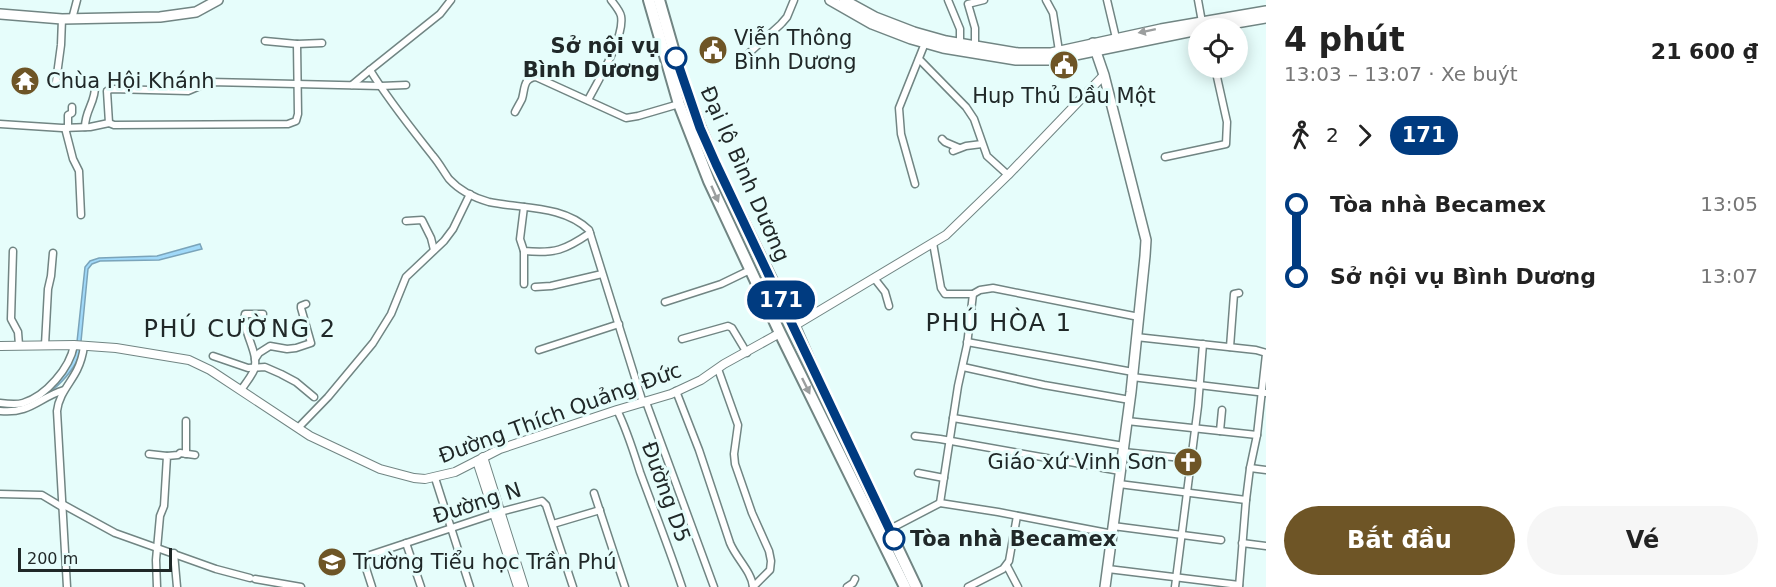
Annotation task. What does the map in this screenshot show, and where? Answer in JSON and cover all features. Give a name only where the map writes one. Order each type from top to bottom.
[{"type":"highway","name":"Đại lộ Bình Dương","points":[[649,0],[685,102],[709,181],[780,333],[905,587]]},
{"type":"highway","name":"Đại lộ Bình Dương","points":[[659,0],[685,102],[700,128],[722,179],[794,326],[916,587]]},
{"type":"highway","points":[[780,333],[794,326]]},
{"type":"main road","points":[[0,14],[62,19],[160,17],[196,12],[218,0]]},
{"type":"main road","points":[[830,0],[872,24],[925,43],[963,52],[1017,60],[1051,60],[1116,38],[1188,29]]},
{"type":"main road","points":[[844,0],[875,17],[914,32],[960,44],[1018,53],[1051,53],[1188,30]]},
{"type":"main road","points":[[1238,18],[1266,11]]},
{"type":"main road","points":[[1248,21],[1266,18]]},
{"type":"main road","points":[[1094,47],[1104,75],[1146,240],[1130,400],[1105,587]]},
{"type":"street","points":[[72,19],[77,0]]},
{"type":"street","points":[[352,86],[440,14],[451,0]]},
{"type":"street","points":[[588,100],[614,49],[621,26],[621,14],[611,0]]},
{"type":"street","points":[[749,53],[785,21],[794,0]]},
{"type":"street","points":[[948,0],[960,29],[960,44]]},
{"type":"street","points":[[975,46],[975,28],[968,4],[984,0]]},
{"type":"street","points":[[1046,0],[1053,13],[1059,51]]},
{"type":"street","points":[[1107,0],[1116,38]]},
{"type":"street","points":[[1198,0],[1201,18]]},
{"type":"street","points":[[62,19],[56,82],[68,85],[95,84],[95,97],[85,116],[85,127]]},
{"type":"street","points":[[266,41],[297,44],[322,43]]},
{"type":"street","points":[[915,184],[901,134],[899,108],[925,43]]},
{"type":"street","points":[[0,124],[67,128],[109,123],[114,125],[288,124],[296,121],[298,114],[297,44]]},
{"type":"street","points":[[919,59],[966,107],[974,119],[987,156],[1008,175]]},
{"type":"street","points":[[370,70],[394,108],[449,179],[470,194],[489,202],[567,215],[581,223],[590,233],[645,403],[714,587]]},
{"type":"street","points":[[794,326],[946,234],[1008,175],[1104,75]]},
{"type":"street","points":[[515,112],[522,99],[522,90],[526,81],[531,77],[541,78],[616,114],[631,118],[685,102]]},
{"type":"street","points":[[1165,157],[1226,144],[1227,122],[1217,78]]},
{"type":"street","points":[[109,123],[107,91],[111,89],[188,91],[208,82],[352,86],[406,85]]},
{"type":"street","points":[[72,107],[72,113],[68,115],[67,128],[73,159],[79,171],[81,215]]},
{"type":"street","points":[[942,139],[956,149],[982,144]]},
{"type":"street","points":[[298,428],[328,397],[373,343],[391,314],[406,277],[444,241],[453,229],[470,194]]},
{"type":"street","points":[[524,207],[520,239],[524,251],[524,284]]},
{"type":"street","points":[[406,221],[422,220],[434,250]]},
{"type":"street","points":[[524,251],[552,252],[569,247],[590,233]]},
{"type":"street","points":[[933,243],[941,288],[945,294],[973,294],[980,290],[993,288],[1139,317]]},
{"type":"street","points":[[13,250],[11,319],[18,332],[19,345]]},
{"type":"street","points":[[45,345],[52,253]]},
{"type":"street","points":[[665,302],[721,284],[750,270]]},
{"type":"street","points":[[535,286],[551,286],[602,274]]},
{"type":"street","points":[[874,278],[885,292],[889,306]]},
{"type":"street","points":[[1230,347],[1234,294],[1239,293]]},
{"type":"street","points":[[940,503],[973,294]]},
{"type":"street","points":[[255,359],[259,353],[270,346],[287,349],[311,343],[301,308],[306,304]]},
{"type":"street","points":[[241,390],[255,368],[255,359],[244,325],[244,317],[245,314],[263,314]]},
{"type":"street","points":[[539,350],[619,324]]},
{"type":"street","points":[[682,339],[728,327],[735,332],[747,353]]},
{"type":"street","name":"Đường Thích Quảng Đức","points":[[0,346],[79,345],[116,348],[189,360],[210,370],[310,436],[380,469],[414,478],[435,478],[455,472],[500,449],[676,391],[701,380],[780,333]]},
{"type":"street","points":[[1108,569],[1239,586],[1250,468],[1264,392],[1266,353],[1137,337]]},
{"type":"street","points":[[967,342],[1132,374],[1199,385],[1264,392]]},
{"type":"street","points":[[1175,587],[1192,459],[1203,344]]},
{"type":"street","points":[[66,587],[57,411],[58,402],[77,371],[82,358],[79,345]]},
{"type":"street","points":[[0,411],[19,411],[37,400],[68,364],[79,345]]},
{"type":"street","points":[[213,356],[248,368],[265,367],[289,377],[314,397]]},
{"type":"street","points":[[963,368],[1130,400]]},
{"type":"street","points":[[718,369],[738,425],[735,464],[771,561],[770,570],[753,587]]},
{"type":"street","points":[[0,403],[24,403],[64,390]]},
{"type":"street","points":[[676,391],[699,450],[730,543],[749,573],[753,587]]},
{"type":"street","name":"Đường D5","points":[[616,410],[627,430],[682,587]]},
{"type":"street","points":[[1220,431],[1222,410]]},
{"type":"street","points":[[953,418],[1123,449],[1192,459]]},
{"type":"street","points":[[186,421],[186,454]]},
{"type":"street","points":[[1127,421],[1257,435]]},
{"type":"street","points":[[915,436],[1120,471]]},
{"type":"street","points":[[149,454],[195,455]]},
{"type":"street","points":[[157,587],[156,560],[160,516],[164,506],[167,456]]},
{"type":"street","points":[[480,459],[518,587]]},
{"type":"street","points":[[1250,468],[1266,470]]},
{"type":"street","points":[[918,473],[944,478]]},
{"type":"street","points":[[435,478],[470,587]]},
{"type":"street","points":[[1119,484],[1246,500]]},
{"type":"street","points":[[594,493],[625,587]]},
{"type":"street","points":[[0,494],[42,495],[116,533],[216,569],[253,579],[301,587]]},
{"type":"street","name":"Đường N","points":[[372,587],[364,557],[497,513],[542,501],[546,505],[553,524],[573,587]]},
{"type":"street","points":[[890,529],[940,503],[1113,530],[1221,540]]},
{"type":"street","points":[[553,524],[600,510]]},
{"type":"street","points":[[968,587],[1007,566],[1017,516]]},
{"type":"street","points":[[406,543],[422,587]]},
{"type":"street","points":[[1242,543],[1266,546]]},
{"type":"street","points":[[174,553],[177,587]]},
{"type":"street","points":[[1007,566],[1018,587]]},
{"type":"street","points":[[516,574],[524,587]]},
{"type":"street","points":[[847,587],[855,579]]},
{"type":"water","points":[[200,244],[202,249],[159,260],[100,261],[92,264],[88,269],[80,352],[72,368],[58,385],[32,405],[18,409],[0,408],[0,404],[17,405],[58,380],[73,359],[76,351],[85,267],[90,261],[99,258],[157,256]]},
{"type":"bus line","name":"171","points":[[676,58],[700,128],[716,164],[894,539]]},
{"type":"place","name":"Viễn Thông Bình Dương","points":[[713,50]]},
{"type":"place","name":"Sở nội vụ Bình Dương","points":[[676,58]]},
{"type":"place","name":"Hup Thủ Dầu Một","points":[[1064,65]]},
{"type":"place","name":"Chùa Hội Khánh","points":[[25,81]]},
{"type":"place","name":"Giáo xứ Vinh Sơn","points":[[1188,462]]},
{"type":"place","name":"Tòa nhà Becamex","points":[[894,539]]},
{"type":"place","name":"Trường Tiểu học Trần Phú","points":[[332,562]]},
{"type":"district","name":"PHÚ HÒA 1","points":[[999,323]]},
{"type":"district","name":"PHÚ CƯỜNG 2","points":[[240,329]]}]
